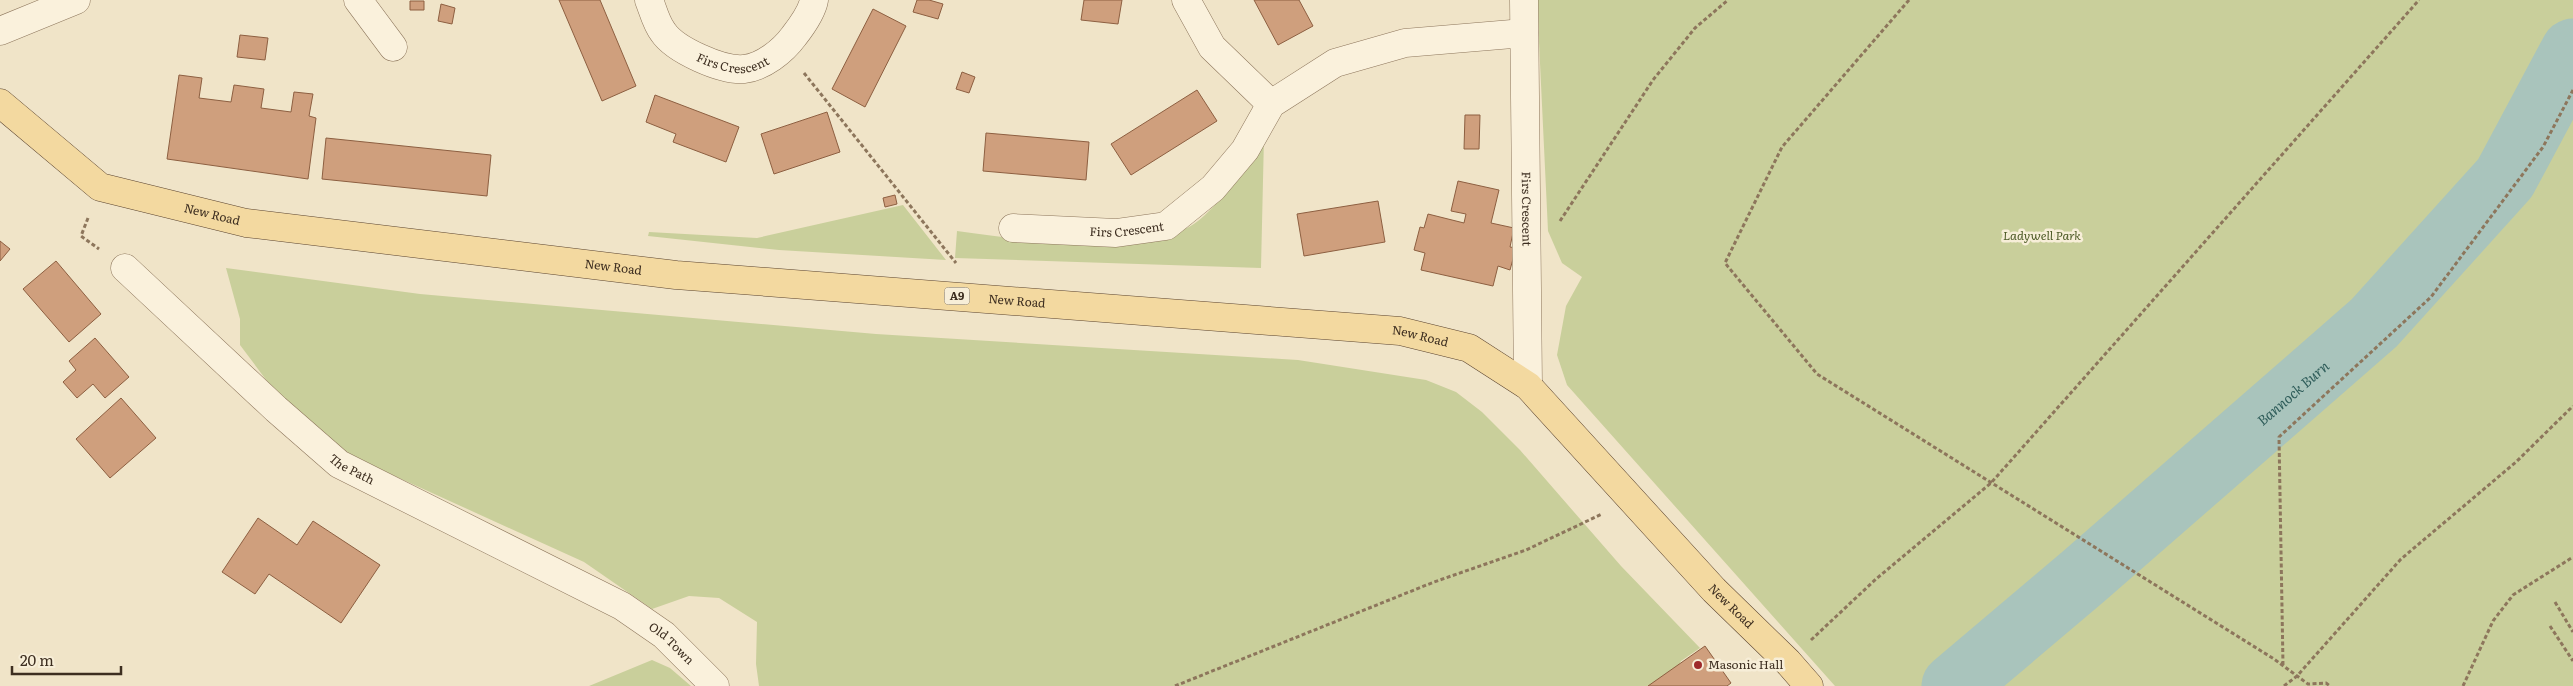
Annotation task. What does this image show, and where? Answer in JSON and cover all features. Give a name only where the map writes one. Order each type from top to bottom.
[{"type":"main road","name":"New Road","points":[[0,102],[100,187],[256,224],[676,275],[1400,331],[1469,348],[1528,386],[1714,590],[1788,662],[1809,686]]},
{"type":"street","points":[[0,31],[76,0]]},
{"type":"street","points":[[358,0],[393,48]]},
{"type":"street","name":"Firs Crescent","points":[[649,0],[662,31],[677,45],[702,59],[726,67],[744,69],[761,63],[785,49],[800,27],[814,0]]},
{"type":"street","points":[[1186,0],[1212,48],[1271,104]]},
{"type":"street","name":"Firs Crescent","points":[[1524,0],[1528,386]]},
{"type":"street","name":"Firs Crescent","points":[[1013,228],[1116,233],[1166,226],[1212,188],[1245,150],[1271,104],[1335,63],[1405,43],[1524,33]]},
{"type":"street","name":"The Path","points":[[125,268],[276,409],[340,464],[622,606]]},
{"type":"street","name":"Old Town","points":[[622,606],[664,635],[715,686]]},
{"type":"path","points":[[1556,227],[1653,80],[1694,28],[1728,0]]},
{"type":"path","points":[[1909,0],[1782,147],[1725,263],[1817,374],[2283,666],[2308,684],[2326,683],[2330,686]]},
{"type":"path","points":[[1788,662],[1876,579],[1991,483],[2419,0]]},
{"type":"path","points":[[785,49],[983,298]]},
{"type":"path","points":[[2283,666],[2279,437],[2431,297],[2543,147],[2573,90]]},
{"type":"path","points":[[100,187],[81,236],[125,268]]},
{"type":"path","points":[[2284,686],[2297,676],[2401,559],[2516,462],[2573,406]]},
{"type":"path","points":[[1175,686],[1434,582],[1526,550],[1632,500]]},
{"type":"path","points":[[2463,686],[2493,621],[2513,595],[2573,557]]},
{"type":"path","points":[[2555,602],[2573,632]]},
{"type":"path","points":[[2550,626],[2573,661]]},
{"type":"green space","name":"Ladywell Park","points":[[1537,0],[2573,0],[2573,686],[1835,686],[1567,385],[1557,355],[1566,306],[1582,277],[1562,263],[1548,231]]},
{"type":"green space","points":[[1264,137],[1261,268],[955,258],[957,231],[1035,241],[1090,243],[1143,239],[1187,228],[1210,211],[1241,173]]},
{"type":"green space","points":[[903,205],[946,260],[779,250],[648,236],[649,232],[757,238]]},
{"type":"green space","points":[[226,268],[420,294],[876,334],[1298,360],[1426,380],[1456,392],[1482,412],[1520,450],[1621,566],[1700,648],[1681,661],[1677,669],[1653,686],[759,686],[756,664],[757,622],[719,598],[689,596],[652,609],[584,562],[333,448],[276,393],[240,345],[240,319]]},
{"type":"green space","points":[[652,660],[670,668],[691,686],[589,686]]},
{"type":"building","points":[[559,0],[600,0],[636,86],[602,101]]},
{"type":"building","points":[[917,0],[929,0],[943,4],[938,19],[913,12]]},
{"type":"building","points":[[1084,0],[1122,0],[1118,24],[1081,20]]},
{"type":"building","points":[[1254,0],[1299,0],[1313,26],[1278,45]]},
{"type":"building","points":[[410,1],[424,1],[424,10],[410,10]]},
{"type":"building","points":[[441,4],[455,8],[452,24],[438,21]]},
{"type":"building","points":[[873,9],[906,26],[865,107],[832,89]]},
{"type":"building","points":[[240,35],[268,38],[265,60],[237,57]]},
{"type":"building","points":[[962,72],[975,77],[969,93],[956,89]]},
{"type":"building","points":[[179,75],[202,78],[199,98],[231,102],[234,85],[264,89],[261,108],[291,112],[294,92],[313,94],[309,116],[316,118],[308,179],[167,159]]},
{"type":"building","points":[[1197,90],[1217,121],[1131,175],[1111,144]]},
{"type":"building","points":[[655,95],[739,127],[726,162],[673,142],[676,134],[646,122]]},
{"type":"building","points":[[827,112],[840,152],[774,174],[761,134]]},
{"type":"building","points":[[1465,115],[1480,115],[1479,149],[1464,149]]},
{"type":"building","points":[[986,133],[1089,142],[1086,180],[983,171]]},
{"type":"building","points":[[326,138],[491,155],[487,196],[322,179]]},
{"type":"building","points":[[1458,181],[1499,190],[1491,223],[1514,228],[1510,247],[1516,248],[1510,270],[1498,266],[1493,286],[1421,270],[1425,253],[1414,250],[1420,227],[1424,228],[1428,214],[1464,223],[1466,214],[1451,211]]},
{"type":"building","points":[[895,195],[897,204],[885,207],[883,198]]},
{"type":"building","points":[[1378,201],[1385,242],[1304,256],[1297,214]]},
{"type":"building","points":[[0,241],[10,249],[0,261]]},
{"type":"building","points":[[56,261],[101,314],[69,342],[23,289]]},
{"type":"building","points":[[95,338],[129,377],[105,398],[93,384],[77,398],[63,382],[76,370],[69,361]]},
{"type":"building","points":[[121,398],[156,438],[110,478],[76,439]]},
{"type":"building","points":[[258,518],[297,545],[313,521],[380,565],[341,623],[269,574],[255,594],[222,572]]},
{"type":"building","name":"Masonic Hall","points":[[1705,646],[1731,683],[1727,686],[1648,686]]},
{"type":"waterway","name":"Bannock Burn","points":[[1954,686],[2084,576],[2374,323],[2505,178],[2573,51]]},
{"type":"place","name":"Masonic Hall","points":[[1698,665]]}]
